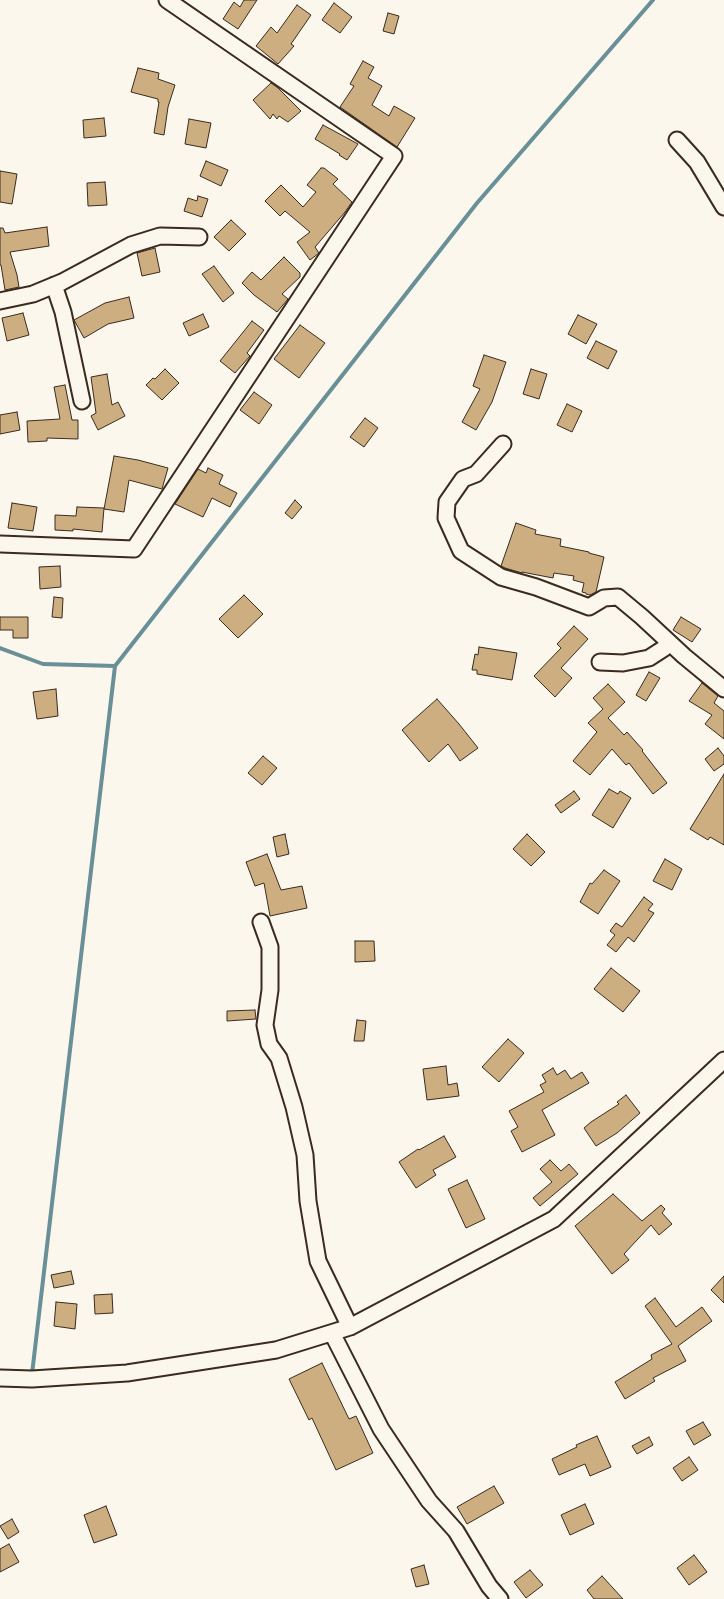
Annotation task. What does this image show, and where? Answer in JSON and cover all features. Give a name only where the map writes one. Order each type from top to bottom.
[{"type":"street","points":[[0,544],[134,548],[394,156],[167,0]]},
{"type":"street","points":[[677,140],[697,162],[724,207]]},
{"type":"street","points":[[0,301],[33,294],[131,245],[160,236],[199,237]]},
{"type":"street","points":[[54,285],[63,312],[82,401]]},
{"type":"street","points":[[503,444],[476,474],[463,479],[447,502],[446,518],[461,550],[500,577],[536,587],[589,607],[604,598],[618,597],[724,690]]},
{"type":"street","points":[[600,662],[623,663],[649,658],[663,650],[670,643]]},
{"type":"street","points":[[261,922],[270,947],[270,990],[265,1025],[269,1044],[279,1058],[294,1107],[305,1155],[308,1202],[318,1261],[350,1327]]},
{"type":"street","points":[[0,1378],[32,1379],[127,1373],[276,1350],[350,1327],[554,1219],[724,1060]]},
{"type":"street","points":[[332,1333],[381,1429],[429,1501],[456,1532],[489,1586],[500,1599]]},
{"type":"building","points":[[244,0],[257,0],[238,29],[223,19],[234,2],[240,7]]},
{"type":"building","points":[[334,3],[352,17],[340,33],[322,20]]},
{"type":"building","points":[[297,5],[311,15],[291,44],[294,46],[278,64],[256,46],[271,27],[277,33]]},
{"type":"building","points":[[388,13],[399,16],[394,34],[383,31]]},
{"type":"building","points":[[363,61],[374,67],[368,78],[382,86],[372,105],[389,116],[394,106],[415,118],[397,147],[340,107],[354,86],[350,84]]},
{"type":"building","points":[[138,68],[159,73],[158,79],[175,85],[168,107],[164,135],[154,133],[158,99],[131,92]]},
{"type":"building","points":[[271,83],[301,111],[288,122],[279,116],[277,119],[273,114],[270,119],[253,100]]},
{"type":"building","points":[[104,118],[106,136],[84,138],[83,120]]},
{"type":"building","points":[[189,119],[211,123],[206,148],[185,144]]},
{"type":"building","points":[[323,125],[358,144],[347,160],[315,139]]},
{"type":"building","points":[[206,161],[228,170],[221,186],[200,176]]},
{"type":"building","points":[[321,168],[324,168],[338,179],[333,184],[352,202],[315,247],[319,253],[310,260],[297,242],[310,232],[285,211],[280,216],[265,201],[281,185],[303,207],[316,192],[307,185]]},
{"type":"building","points":[[0,171],[17,174],[12,204],[0,202]]},
{"type":"building","points":[[105,182],[107,205],[88,206],[87,183]]},
{"type":"building","points":[[198,196],[208,199],[202,217],[184,211],[188,198],[197,201]]},
{"type":"building","points":[[231,220],[246,234],[229,251],[214,237]]},
{"type":"building","points":[[47,227],[49,246],[10,252],[19,287],[5,290],[0,265],[0,228],[3,228],[5,233]]},
{"type":"building","points":[[155,248],[160,272],[142,276],[137,253]]},
{"type":"building","points":[[284,257],[300,273],[300,277],[282,294],[288,299],[277,312],[254,295],[242,283],[252,272],[261,280]]},
{"type":"building","points":[[214,266],[234,293],[223,302],[202,274]]},
{"type":"building","points":[[129,297],[134,318],[108,324],[84,338],[74,320],[105,303]]},
{"type":"building","points":[[23,313],[29,335],[7,341],[2,318]]},
{"type":"building","points":[[203,314],[209,327],[189,336],[183,323]]},
{"type":"building","points":[[578,315],[597,324],[586,344],[568,334]]},
{"type":"building","points":[[252,321],[264,330],[247,353],[250,356],[235,373],[220,361]]},
{"type":"building","points":[[300,325],[325,343],[299,378],[274,359]]},
{"type":"building","points":[[596,341],[617,351],[608,369],[587,358]]},
{"type":"building","points":[[484,355],[506,362],[492,402],[476,430],[462,422],[480,389],[473,386]]},
{"type":"building","points":[[165,369],[179,383],[162,400],[146,385]]},
{"type":"building","points":[[531,369],[547,374],[539,399],[523,394]]},
{"type":"building","points":[[107,374],[112,405],[118,402],[125,416],[98,430],[91,416],[96,413],[91,377]]},
{"type":"building","points":[[65,385],[72,420],[78,420],[78,439],[47,438],[47,441],[28,442],[27,421],[60,419],[54,387]]},
{"type":"building","points":[[254,392],[272,405],[259,424],[240,410]]},
{"type":"building","points":[[567,404],[582,411],[572,432],[557,425]]},
{"type":"building","points":[[17,412],[20,430],[0,434],[0,415]]},
{"type":"building","points":[[365,418],[378,428],[364,447],[350,437]]},
{"type":"building","points":[[114,456],[168,468],[162,489],[129,480],[124,512],[104,509]]},
{"type":"building","points":[[208,468],[223,475],[219,484],[237,493],[230,507],[212,498],[203,517],[175,504],[198,469],[206,473]]},
{"type":"building","points":[[295,500],[302,507],[292,519],[285,513]]},
{"type":"building","points":[[12,503],[37,507],[33,531],[8,528]]},
{"type":"building","points":[[77,507],[104,508],[102,532],[73,529],[73,531],[55,530],[55,515],[76,516]]},
{"type":"building","points":[[516,523],[536,530],[535,534],[561,539],[560,546],[604,557],[596,592],[590,595],[582,592],[584,583],[573,580],[574,576],[554,573],[553,578],[522,573],[501,566]]},
{"type":"building","points":[[60,566],[61,587],[40,589],[39,567]]},
{"type":"building","points":[[244,595],[263,614],[238,638],[219,619]]},
{"type":"building","points":[[54,597],[63,598],[62,618],[52,617]]},
{"type":"building","points":[[0,617],[28,617],[28,638],[13,638],[13,630],[0,630]]},
{"type":"building","points":[[681,617],[701,629],[692,642],[673,630]]},
{"type":"building","points":[[574,626],[588,639],[561,668],[572,678],[555,697],[534,676],[561,648],[557,644]]},
{"type":"building","points":[[479,647],[517,653],[512,680],[477,674],[477,670],[472,670],[475,654],[478,655]]},
{"type":"building","points":[[649,672],[660,678],[646,701],[636,695]]},
{"type":"building","points":[[702,683],[718,696],[714,703],[724,711],[724,739],[705,724],[712,715],[689,701]]},
{"type":"building","points":[[608,684],[625,702],[608,718],[624,735],[627,732],[667,783],[653,794],[629,763],[626,765],[612,749],[590,775],[573,761],[597,732],[588,723],[603,709],[593,698]]},
{"type":"building","points":[[56,689],[58,716],[37,719],[33,692]]},
{"type":"building","points":[[437,699],[478,748],[460,761],[448,744],[429,762],[402,730]]},
{"type":"building","points":[[718,748],[724,756],[724,764],[714,771],[705,759]]},
{"type":"building","points":[[263,756],[277,768],[262,785],[248,773]]},
{"type":"building","points":[[724,774],[724,845],[710,837],[708,840],[690,829]]},
{"type":"building","points":[[609,789],[618,794],[620,791],[631,798],[613,828],[592,815]]},
{"type":"building","points":[[574,791],[580,799],[561,813],[555,805]]},
{"type":"building","points":[[285,834],[289,854],[277,857],[273,837]]},
{"type":"building","points":[[527,834],[545,852],[531,866],[513,849]]},
{"type":"building","points":[[267,854],[281,890],[302,886],[307,908],[270,916],[264,883],[255,886],[246,862]]},
{"type":"building","points":[[665,859],[682,869],[672,890],[653,881]]},
{"type":"building","points":[[604,870],[620,881],[598,914],[580,902],[590,883],[592,884]]},
{"type":"building","points":[[644,897],[653,904],[648,910],[654,913],[634,942],[628,937],[616,952],[607,945],[615,935],[610,931],[616,923],[622,927]]},
{"type":"building","points":[[355,941],[374,941],[375,961],[355,962]]},
{"type":"building","points":[[611,968],[640,991],[623,1012],[594,989]]},
{"type":"building","points":[[255,1010],[256,1019],[227,1021],[227,1011]]},
{"type":"building","points":[[357,1020],[366,1021],[364,1041],[354,1041]]},
{"type":"building","points":[[508,1039],[524,1053],[499,1082],[482,1067]]},
{"type":"building","points":[[446,1066],[448,1085],[457,1083],[459,1096],[427,1100],[423,1069]]},
{"type":"building","points":[[553,1068],[557,1075],[565,1070],[571,1079],[582,1072],[589,1083],[542,1110],[555,1135],[522,1152],[511,1131],[518,1127],[509,1111],[544,1092],[540,1085],[546,1082],[542,1075]]},
{"type":"building","points":[[626,1095],[640,1113],[617,1133],[596,1146],[584,1128],[619,1104],[617,1102]]},
{"type":"building","points":[[444,1136],[456,1157],[433,1170],[436,1175],[416,1188],[399,1162],[418,1149]]},
{"type":"building","points":[[550,1160],[561,1171],[569,1164],[578,1174],[540,1206],[533,1198],[552,1182],[540,1169]]},
{"type":"building","points":[[467,1180],[485,1219],[466,1228],[448,1189]]},
{"type":"building","points":[[613,1194],[642,1221],[661,1205],[665,1209],[662,1213],[672,1224],[659,1235],[651,1225],[624,1254],[629,1260],[612,1274],[575,1226]]},
{"type":"building","points":[[71,1271],[74,1284],[54,1288],[51,1275]]},
{"type":"building","points":[[724,1276],[724,1303],[711,1290]]},
{"type":"building","points":[[112,1294],[113,1313],[95,1314],[94,1295]]},
{"type":"building","points":[[655,1298],[676,1327],[702,1307],[712,1321],[678,1346],[686,1361],[653,1378],[655,1381],[625,1399],[615,1382],[652,1359],[651,1355],[672,1344],[645,1306]]},
{"type":"building","points":[[56,1302],[77,1304],[75,1329],[54,1326]]},
{"type":"building","points":[[322,1363],[349,1419],[356,1416],[373,1453],[336,1470],[312,1418],[309,1420],[289,1379]]},
{"type":"building","points":[[703,1422],[711,1435],[694,1445],[686,1431]]},
{"type":"building","points":[[597,1436],[611,1467],[590,1476],[585,1464],[559,1475],[552,1459],[577,1447],[576,1445]]},
{"type":"building","points":[[649,1437],[653,1445],[637,1454],[632,1446]]},
{"type":"building","points":[[689,1457],[698,1470],[682,1481],[673,1468]]},
{"type":"building","points":[[494,1486],[504,1503],[467,1524],[457,1507]]},
{"type":"building","points":[[585,1504],[594,1524],[570,1535],[561,1515]]},
{"type":"building","points":[[106,1506],[117,1535],[94,1543],[84,1515]]},
{"type":"building","points":[[12,1519],[19,1532],[8,1539],[0,1526]]},
{"type":"building","points":[[9,1544],[19,1562],[0,1572],[0,1549]]},
{"type":"building","points":[[694,1555],[707,1572],[689,1585],[677,1568]]},
{"type":"building","points":[[424,1565],[429,1584],[416,1587],[411,1569]]},
{"type":"building","points":[[530,1570],[543,1585],[526,1598],[514,1582]]},
{"type":"building","points":[[602,1576],[623,1599],[594,1599],[587,1590]]},
{"type":"waterway","points":[[32,1374],[115,666],[477,203],[653,0]]},
{"type":"waterway","points":[[0,648],[43,664],[115,666]]}]
